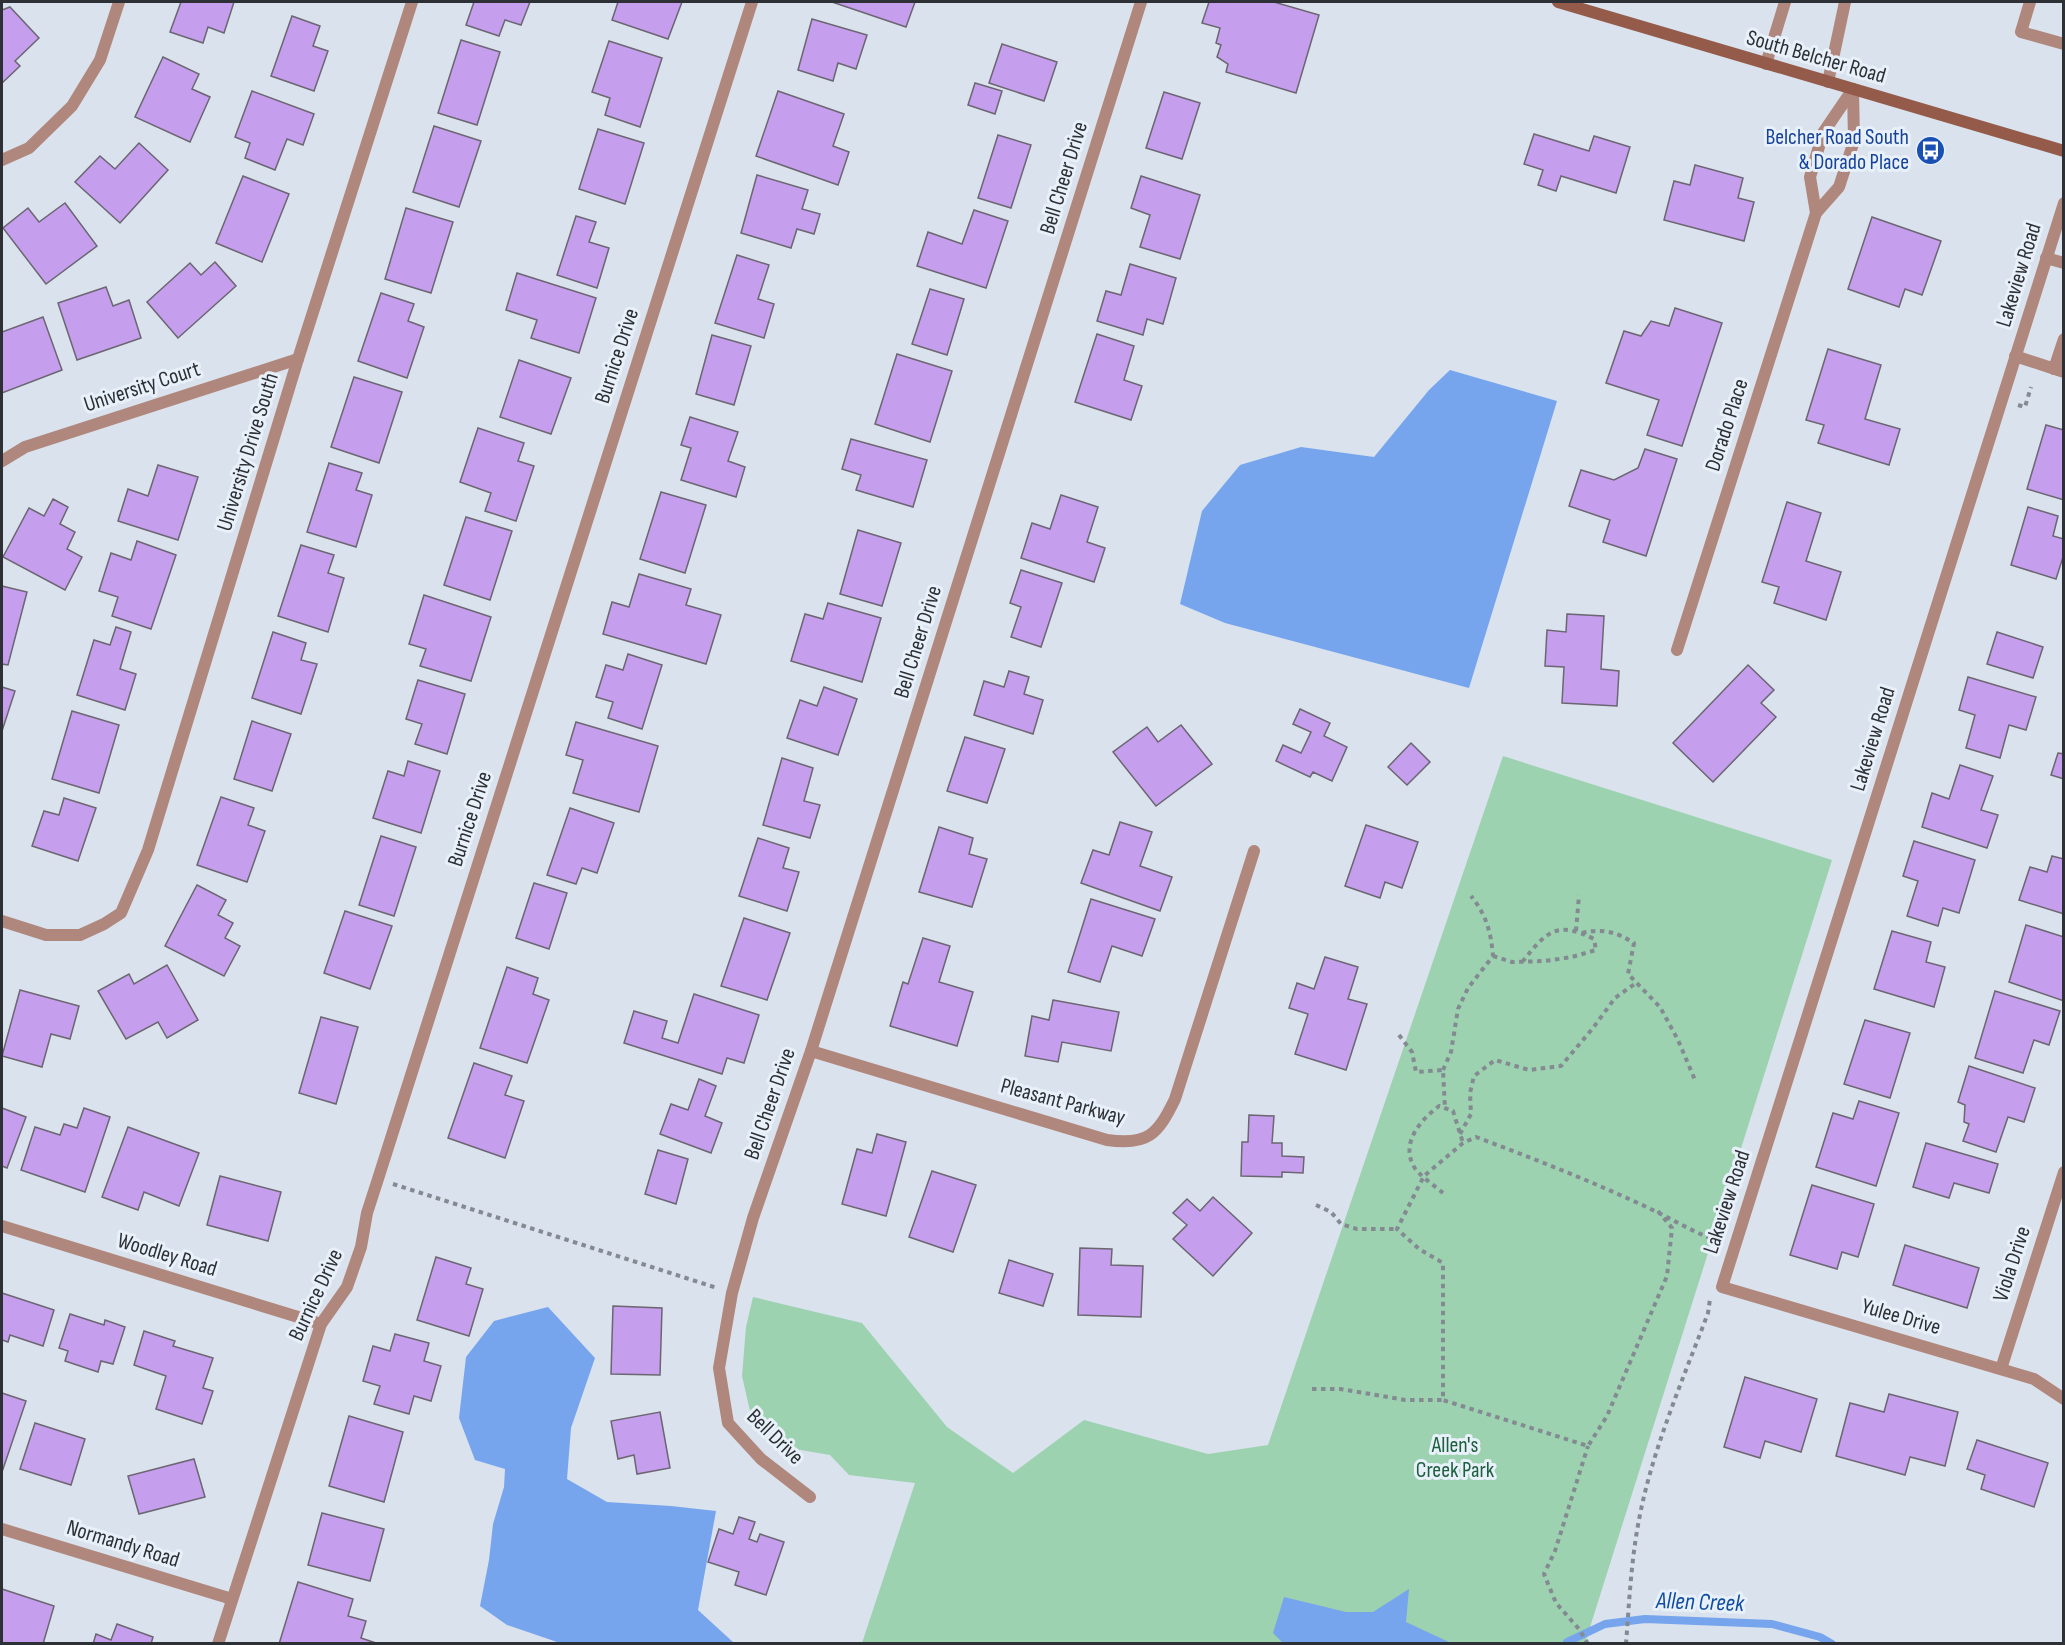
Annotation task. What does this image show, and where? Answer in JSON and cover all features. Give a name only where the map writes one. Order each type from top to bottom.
[{"type":"main road","name":"South Belcher Road","points":[[1558,2],[2064,151]]},
{"type":"street","points":[[2,160],[28,148],[72,106],[100,60],[119,2]]},
{"type":"street","name":"University Drive South","points":[[2,921],[46,934],[80,935],[121,913],[148,850],[298,358],[412,2]]},
{"type":"street","name":"Burnice Drive","points":[[218,1644],[321,1324],[347,1287],[362,1247],[367,1213],[752,2]]},
{"type":"street","name":"Bell Cheer Drive","points":[[732,1293],[753,1218],[811,1051],[1142,2]]},
{"type":"street","points":[[1766,64],[1785,2]]},
{"type":"street","points":[[1828,82],[1845,2]]},
{"type":"street","points":[[2030,2],[2021,32],[2064,44]]},
{"type":"street","name":"Dorado Place","points":[[1816,213],[1810,177],[1823,132],[1853,89]]},
{"type":"street","name":"Dorado Place","points":[[1677,650],[1816,213],[1839,187],[1852,145],[1853,89]]},
{"type":"street","name":"Lakeview Road","points":[[1722,1287],[2064,203]]},
{"type":"street","points":[[2046,258],[2064,263]]},
{"type":"street","points":[[2015,356],[2059,370],[2064,339]]},
{"type":"street","name":"University Court","points":[[2,461],[25,447],[298,358]]},
{"type":"street","name":"Pleasant Parkway","points":[[811,1051],[1107,1140],[1127,1143],[1150,1136],[1165,1119],[1175,1099],[1254,851]]},
{"type":"street","name":"Viola Drive","points":[[2001,1369],[2064,1172]]},
{"type":"street","name":"Woodley Road","points":[[2,1226],[321,1324]]},
{"type":"street","name":"Yulee Drive","points":[[1722,1287],[2034,1378],[2064,1399]]},
{"type":"street","name":"Bell Drive","points":[[732,1293],[719,1368],[728,1423],[761,1459],[810,1497]]},
{"type":"street","name":"Normandy Road","points":[[2,1529],[232,1599]]},
{"type":"path","points":[[2018,405],[2025,407],[2031,387]]},
{"type":"path","points":[[1576,931],[1579,895]]},
{"type":"path","points":[[1445,1108],[1443,1070],[1451,1052],[1458,1009],[1468,988],[1492,956],[1492,939],[1486,921],[1481,908],[1471,896]]},
{"type":"path","points":[[1582,933],[1597,929],[1619,934],[1634,943],[1628,974],[1660,1007],[1678,1040],[1695,1080]]},
{"type":"path","points":[[1492,956],[1512,962],[1572,957],[1596,950],[1594,939],[1576,931],[1558,930],[1549,933],[1522,961]]},
{"type":"path","points":[[1460,1134],[1471,1114],[1470,1093],[1474,1076],[1495,1060],[1529,1070],[1561,1066],[1615,998],[1636,983]]},
{"type":"path","points":[[1398,1035],[1412,1052],[1416,1072],[1443,1070]]},
{"type":"path","points":[[1443,1194],[1413,1167],[1409,1152],[1412,1136],[1426,1116],[1439,1106],[1453,1111],[1463,1143]]},
{"type":"path","points":[[1397,1229],[1424,1176],[1463,1143],[1476,1137],[1606,1188],[1658,1211],[1700,1235],[1734,1248]]},
{"type":"path","points":[[378,1179],[732,1293]]},
{"type":"path","points":[[1316,1205],[1331,1212],[1341,1224],[1357,1229],[1397,1229],[1419,1249],[1443,1263],[1443,1400]]},
{"type":"path","points":[[1588,1644],[1579,1629],[1556,1603],[1544,1574],[1555,1551],[1588,1446],[1607,1416],[1667,1276],[1672,1228],[1658,1211]]},
{"type":"path","points":[[1626,1644],[1638,1526],[1647,1487],[1666,1426],[1708,1313],[1710,1298],[1722,1287]]},
{"type":"path","points":[[1312,1389],[1340,1389],[1405,1400],[1443,1400],[1588,1446]]},
{"type":"green space","name":"Allen's Creek Park","points":[[1503,756],[1832,860],[1585,1643],[862,1643],[915,1483],[849,1475],[830,1455],[769,1442],[753,1424],[742,1376],[746,1327],[753,1297],[862,1323],[947,1427],[1013,1473],[1084,1420],[1208,1454],[1268,1445]]},
{"type":"water","points":[[1450,370],[1557,401],[1469,688],[1225,623],[1180,604],[1202,511],[1240,465],[1301,447],[1374,457],[1429,390]]},
{"type":"water","points":[[548,1307],[595,1358],[571,1428],[567,1479],[607,1502],[716,1511],[698,1610],[734,1643],[560,1643],[507,1625],[480,1606],[493,1524],[504,1487],[505,1469],[475,1460],[459,1418],[466,1357],[494,1321]]},
{"type":"water","points":[[1409,1589],[1406,1622],[1451,1643],[1283,1643],[1273,1633],[1284,1597],[1346,1612],[1373,1612]]},
{"type":"building","points":[[181,2],[234,2],[224,33],[208,27],[203,43],[170,32]]},
{"type":"building","points":[[474,2],[530,2],[521,25],[505,20],[499,36],[466,25]]},
{"type":"building","points":[[618,2],[682,2],[668,39],[612,20]]},
{"type":"building","points":[[832,2],[915,2],[906,27]]},
{"type":"building","points":[[1209,2],[1274,2],[1319,15],[1296,93],[1226,72],[1228,64],[1217,57],[1221,45],[1216,43],[1220,28],[1202,23]]},
{"type":"building","points":[[10,7],[39,38],[15,61],[20,66],[2,83],[2,10]]},
{"type":"building","points":[[292,16],[320,26],[313,46],[328,51],[314,91],[271,76]]},
{"type":"building","points":[[812,19],[867,35],[856,69],[838,63],[833,81],[798,70]]},
{"type":"building","points":[[461,40],[500,52],[477,125],[438,113]]},
{"type":"building","points":[[609,41],[662,58],[640,127],[605,115],[610,98],[592,92]]},
{"type":"building","points":[[1002,44],[1057,62],[1044,101],[989,83]]},
{"type":"building","points":[[163,57],[199,74],[192,89],[210,97],[190,142],[135,117]]},
{"type":"building","points":[[975,83],[1002,91],[995,114],[968,105]]},
{"type":"building","points":[[252,91],[314,114],[303,145],[287,139],[275,170],[245,158],[250,143],[235,137]]},
{"type":"building","points":[[778,91],[844,114],[833,146],[849,152],[838,185],[756,156]]},
{"type":"building","points":[[1164,92],[1200,103],[1182,159],[1146,148]]},
{"type":"building","points":[[434,126],[481,141],[459,207],[413,192]]},
{"type":"building","points":[[598,129],[644,143],[625,204],[579,189]]},
{"type":"building","points":[[1534,134],[1589,151],[1594,136],[1630,147],[1616,193],[1561,176],[1556,191],[1538,185],[1543,170],[1524,164]]},
{"type":"building","points":[[998,135],[1031,145],[1011,208],[978,198]]},
{"type":"building","points":[[139,143],[168,170],[120,223],[75,182],[100,156],[115,169]]},
{"type":"building","points":[[1695,165],[1743,178],[1738,198],[1754,202],[1744,241],[1664,220],[1674,181],[1690,185]]},
{"type":"building","points":[[757,175],[808,190],[802,209],[820,214],[814,234],[797,229],[791,248],[741,233]]},
{"type":"building","points":[[243,176],[289,194],[262,262],[216,243]]},
{"type":"building","points":[[1141,176],[1200,195],[1180,259],[1140,247],[1150,215],[1131,208]]},
{"type":"building","points":[[65,203],[97,246],[46,284],[3,228],[28,208],[39,222]]},
{"type":"building","points":[[406,208],[453,222],[431,293],[385,279]]},
{"type":"building","points":[[974,210],[1008,221],[986,288],[917,266],[928,232],[962,244]]},
{"type":"building","points":[[576,216],[596,222],[589,242],[609,248],[597,288],[557,275]]},
{"type":"building","points":[[1872,217],[1941,241],[1922,295],[1905,289],[1899,307],[1848,289]]},
{"type":"building","points":[[737,255],[769,265],[758,299],[774,304],[764,338],[715,323]]},
{"type":"building","points":[[215,262],[236,286],[178,338],[147,302],[190,263],[201,275]]},
{"type":"building","points":[[1130,264],[1176,278],[1163,324],[1147,319],[1143,335],[1097,321],[1106,291],[1121,295]]},
{"type":"building","points":[[517,273],[596,298],[579,353],[531,338],[537,320],[506,310]]},
{"type":"building","points":[[106,287],[113,306],[129,300],[141,338],[77,360],[58,303]]},
{"type":"building","points":[[930,289],[964,299],[947,355],[912,344]]},
{"type":"building","points":[[381,293],[414,304],[408,321],[424,327],[407,378],[358,361]]},
{"type":"building","points":[[1675,308],[1722,323],[1682,446],[1647,435],[1659,400],[1606,383],[1624,331],[1641,336],[1651,321],[1669,326]]},
{"type":"building","points":[[43,317],[62,370],[2,393],[2,332]]},
{"type":"building","points":[[1097,334],[1134,346],[1124,380],[1142,386],[1131,420],[1075,402]]},
{"type":"building","points":[[712,335],[751,346],[734,405],[696,394]]},
{"type":"building","points":[[1828,349],[1881,365],[1865,419],[1900,429],[1889,465],[1818,443],[1824,425],[1806,420]]},
{"type":"building","points":[[897,354],[952,371],[930,442],[875,424]]},
{"type":"building","points":[[519,360],[571,378],[551,434],[500,417]]},
{"type":"building","points":[[354,377],[402,392],[379,463],[331,447]]},
{"type":"building","points":[[690,417],[738,432],[728,461],[745,467],[736,497],[681,480],[691,448],[681,445]]},
{"type":"building","points":[[2046,425],[2064,430],[2064,500],[2027,489]]},
{"type":"building","points":[[478,428],[524,443],[518,461],[534,466],[516,521],[485,511],[491,493],[460,482]]},
{"type":"building","points":[[851,439],[927,460],[913,507],[856,490],[861,475],[842,469]]},
{"type":"building","points":[[1645,449],[1677,459],[1646,556],[1603,542],[1610,520],[1569,506],[1581,470],[1614,480],[1638,468]]},
{"type":"building","points":[[329,463],[362,473],[356,490],[372,495],[356,547],[307,532]]},
{"type":"building","points":[[158,465],[198,477],[178,540],[118,521],[128,489],[148,496]]},
{"type":"building","points":[[661,492],[706,505],[685,573],[640,559]]},
{"type":"building","points":[[1061,495],[1098,507],[1087,542],[1105,548],[1094,582],[1021,558],[1032,523],[1050,529]]},
{"type":"building","points":[[53,499],[68,507],[60,524],[75,532],[67,549],[82,557],[65,590],[3,557],[29,508],[44,516]]},
{"type":"building","points":[[1787,502],[1821,513],[1806,561],[1841,572],[1826,620],[1774,603],[1779,587],[1762,582]]},
{"type":"building","points":[[2028,507],[2058,516],[2053,536],[2064,539],[2064,554],[2056,579],[2011,565]]},
{"type":"building","points":[[466,517],[512,531],[490,600],[444,585]]},
{"type":"building","points":[[858,530],[901,543],[882,606],[840,594]]},
{"type":"building","points":[[137,541],[176,555],[151,629],[112,616],[118,597],[99,591],[111,553],[131,560]]},
{"type":"building","points":[[301,545],[334,555],[328,573],[344,578],[328,632],[278,616]]},
{"type":"building","points":[[1021,570],[1062,583],[1041,647],[1011,637],[1021,607],[1010,603]]},
{"type":"building","points":[[639,574],[691,589],[686,605],[721,615],[706,664],[603,634],[612,602],[629,607]]},
{"type":"building","points":[[2,586],[27,592],[8,665],[2,664]]},
{"type":"building","points":[[424,595],[491,617],[471,681],[420,666],[426,649],[409,644]]},
{"type":"building","points":[[828,603],[881,618],[862,682],[791,661],[805,614],[823,619]]},
{"type":"building","points":[[1567,614],[1604,616],[1601,669],[1619,671],[1617,706],[1562,703],[1564,667],[1545,666],[1547,630],[1566,632]]},
{"type":"building","points":[[116,627],[131,632],[120,669],[136,674],[125,710],[77,695],[94,640],[110,645]]},
{"type":"building","points":[[273,632],[306,643],[301,660],[317,664],[301,714],[252,698]]},
{"type":"building","points":[[1997,632],[2043,647],[2033,678],[1987,664]]},
{"type":"building","points":[[628,654],[662,665],[642,729],[608,718],[613,702],[596,697],[606,665],[623,670]]},
{"type":"building","points":[[1748,665],[1774,690],[1761,703],[1776,717],[1713,782],[1673,743]]},
{"type":"building","points":[[1009,671],[1029,677],[1024,694],[1043,700],[1033,734],[974,715],[984,681],[1004,687]]},
{"type":"building","points":[[1968,677],[2036,697],[2026,730],[2009,725],[2000,758],[1966,748],[1975,715],[1959,710]]},
{"type":"building","points":[[418,680],[465,694],[447,754],[415,744],[422,724],[406,719]]},
{"type":"building","points":[[2,687],[15,691],[2,731]]},
{"type":"building","points":[[824,687],[857,699],[838,755],[787,738],[800,700],[817,706]]},
{"type":"building","points":[[1300,709],[1330,723],[1324,736],[1347,747],[1332,781],[1313,772],[1310,777],[1276,761],[1283,745],[1301,753],[1311,732],[1293,724]]},
{"type":"building","points":[[72,711],[119,725],[99,793],[52,779]]},
{"type":"building","points":[[252,721],[291,734],[272,791],[234,779]]},
{"type":"building","points":[[576,722],[658,746],[639,812],[573,793],[583,760],[566,755]]},
{"type":"building","points":[[1181,725],[1212,764],[1156,806],[1113,752],[1147,727],[1158,742]]},
{"type":"building","points":[[965,737],[1005,749],[987,803],[947,791]]},
{"type":"building","points":[[1411,743],[1430,762],[1407,785],[1388,767]]},
{"type":"building","points":[[2058,753],[2064,754],[2064,779],[2051,775]]},
{"type":"building","points":[[782,758],[813,768],[804,801],[820,805],[810,838],[763,825]]},
{"type":"building","points":[[408,761],[440,771],[421,833],[373,818],[388,771],[404,776]]},
{"type":"building","points":[[1960,765],[1993,776],[1981,810],[1998,815],[1987,848],[1922,827],[1932,793],[1949,799]]},
{"type":"building","points":[[221,797],[254,808],[248,825],[265,831],[247,882],[197,865]]},
{"type":"building","points":[[64,798],[96,808],[78,861],[32,846],[44,811],[59,815]]},
{"type":"building","points":[[570,808],[614,823],[597,873],[582,868],[576,884],[547,875]]},
{"type":"building","points":[[1120,822],[1152,832],[1140,866],[1172,877],[1160,911],[1081,883],[1093,850],[1109,855]]},
{"type":"building","points":[[1366,825],[1418,842],[1402,888],[1385,882],[1380,898],[1345,886]]},
{"type":"building","points":[[939,827],[973,838],[969,854],[987,859],[972,907],[919,892]]},
{"type":"building","points":[[381,836],[416,847],[394,916],[359,905]]},
{"type":"building","points":[[758,838],[789,848],[783,868],[799,872],[787,911],[739,896]]},
{"type":"building","points":[[1914,841],[1975,860],[1959,913],[1943,908],[1938,926],[1907,916],[1918,881],[1903,876]]},
{"type":"building","points":[[2052,856],[2064,859],[2064,914],[2019,900],[2030,867],[2047,872]]},
{"type":"building","points":[[534,883],[567,893],[549,949],[516,938]]},
{"type":"building","points":[[197,885],[226,900],[218,915],[233,923],[225,938],[240,946],[224,976],[165,946]]},
{"type":"building","points":[[1091,899],[1155,919],[1142,956],[1112,946],[1100,982],[1068,972]]},
{"type":"building","points":[[345,911],[392,926],[370,989],[324,973]]},
{"type":"building","points":[[744,918],[790,933],[767,1000],[721,986]]},
{"type":"building","points":[[2026,925],[2064,937],[2064,1001],[2009,982]]},
{"type":"building","points":[[1892,931],[1931,942],[1926,962],[1945,967],[1934,1007],[1874,989]]},
{"type":"building","points":[[923,938],[950,946],[939,982],[973,992],[957,1046],[890,1026],[903,982],[908,984]]},
{"type":"building","points":[[1325,957],[1358,967],[1348,999],[1367,1004],[1346,1070],[1295,1054],[1308,1014],[1289,1008],[1297,983],[1314,989]]},
{"type":"building","points":[[167,965],[198,1020],[167,1038],[158,1022],[126,1039],[98,991],[129,974],[134,984]]},
{"type":"building","points":[[507,967],[538,978],[533,994],[549,1000],[527,1063],[480,1048]]},
{"type":"building","points":[[20,990],[79,1006],[70,1039],[51,1034],[42,1067],[2,1056]]},
{"type":"building","points":[[1995,991],[2060,1011],[2049,1045],[2034,1040],[2023,1073],[1975,1058]]},
{"type":"building","points":[[694,994],[759,1015],[744,1063],[727,1058],[722,1074],[624,1043],[634,1011],[667,1021],[662,1038],[678,1043]]},
{"type":"building","points":[[1053,1000],[1119,1012],[1111,1051],[1062,1042],[1058,1062],[1025,1056],[1032,1016],[1049,1020]]},
{"type":"building","points":[[321,1017],[358,1027],[336,1104],[299,1093]]},
{"type":"building","points":[[1865,1020],[1910,1033],[1890,1098],[1844,1084]]},
{"type":"building","points":[[474,1063],[512,1076],[505,1095],[524,1101],[505,1158],[448,1138]]},
{"type":"building","points":[[1969,1066],[2035,1088],[2024,1122],[2008,1117],[1996,1152],[1963,1141],[1969,1124],[1964,1122],[1965,1105],[1958,1102]]},
{"type":"building","points":[[699,1079],[716,1086],[705,1116],[722,1123],[711,1153],[660,1134],[671,1104],[688,1110]]},
{"type":"building","points":[[1859,1101],[1899,1113],[1876,1186],[1816,1167],[1833,1113],[1853,1119]]},
{"type":"building","points":[[2,1108],[26,1117],[7,1168],[2,1166]]},
{"type":"building","points":[[84,1108],[110,1117],[85,1192],[21,1170],[35,1127],[60,1135],[64,1124],[77,1128]]},
{"type":"building","points":[[1249,1115],[1274,1116],[1272,1143],[1282,1143],[1282,1156],[1304,1157],[1303,1173],[1282,1172],[1282,1177],[1241,1176],[1242,1142],[1248,1142]]},
{"type":"building","points":[[128,1127],[199,1153],[179,1206],[144,1192],[138,1210],[102,1197]]},
{"type":"building","points":[[877,1134],[906,1142],[886,1216],[842,1204],[857,1149],[872,1153]]},
{"type":"building","points":[[1926,1143],[1998,1164],[1989,1193],[1954,1183],[1949,1198],[1913,1187]]},
{"type":"building","points":[[658,1150],[688,1159],[676,1204],[645,1194]]},
{"type":"building","points":[[932,1171],[976,1185],[953,1252],[909,1237]]},
{"type":"building","points":[[220,1176],[281,1192],[268,1241],[207,1225]]},
{"type":"building","points":[[1812,1185],[1874,1204],[1858,1257],[1842,1252],[1837,1269],[1790,1255]]},
{"type":"building","points":[[1213,1197],[1252,1233],[1213,1276],[1173,1239],[1187,1225],[1173,1213],[1187,1199],[1200,1211]]},
{"type":"building","points":[[1905,1245],[1979,1268],[1967,1308],[1893,1285]]},
{"type":"building","points":[[1080,1248],[1112,1249],[1111,1265],[1143,1266],[1141,1317],[1078,1315]]},
{"type":"building","points":[[436,1257],[471,1268],[466,1284],[483,1289],[469,1336],[417,1320]]},
{"type":"building","points":[[1009,1260],[1053,1274],[1043,1306],[999,1293]]},
{"type":"building","points":[[2,1293],[54,1310],[43,1346],[10,1335],[8,1342],[2,1340]]},
{"type":"building","points":[[613,1306],[662,1308],[660,1375],[611,1374]]},
{"type":"building","points":[[70,1314],[104,1325],[105,1320],[125,1327],[113,1364],[101,1361],[98,1372],[65,1361],[68,1351],[59,1348]]},
{"type":"building","points":[[144,1331],[175,1341],[173,1346],[213,1358],[203,1388],[213,1391],[202,1424],[156,1409],[166,1376],[134,1365]]},
{"type":"building","points":[[395,1334],[429,1343],[424,1361],[441,1366],[431,1401],[414,1396],[409,1414],[374,1404],[380,1386],[363,1381],[373,1346],[390,1351]]},
{"type":"building","points":[[1745,1377],[1817,1399],[1801,1452],[1765,1441],[1760,1458],[1724,1447]]},
{"type":"building","points":[[2,1393],[26,1401],[2,1472]]},
{"type":"building","points":[[1889,1394],[1958,1412],[1945,1466],[1910,1457],[1905,1475],[1836,1456],[1850,1403],[1884,1412]]},
{"type":"building","points":[[660,1412],[670,1468],[637,1474],[634,1455],[618,1459],[611,1421]]},
{"type":"building","points":[[349,1416],[403,1432],[384,1502],[329,1486]]},
{"type":"building","points":[[35,1423],[85,1439],[71,1485],[20,1469]]},
{"type":"building","points":[[1977,1440],[2048,1463],[2034,1507],[1981,1489],[1985,1475],[1967,1469]]},
{"type":"building","points":[[194,1459],[205,1497],[139,1514],[128,1476]]},
{"type":"building","points":[[322,1513],[384,1529],[370,1581],[308,1565]]},
{"type":"building","points":[[739,1517],[755,1522],[749,1539],[757,1542],[760,1534],[784,1542],[766,1595],[735,1585],[739,1572],[708,1562],[719,1529],[733,1534]]},
{"type":"building","points":[[298,1582],[353,1599],[348,1616],[366,1621],[361,1638],[379,1644],[279,1644]]},
{"type":"building","points":[[2,1589],[54,1606],[43,1644],[2,1644]]},
{"type":"building","points":[[117,1624],[153,1637],[151,1644],[93,1644],[96,1634],[111,1640]]},
{"type":"waterway","name":"Allen Creek","points":[[1567,1642],[1605,1624],[1645,1619],[1772,1624],[1820,1637],[1832,1644]]},
{"type":"place","name":"Belcher Road South & Dorado Place","points":[[1930,150]]}]
